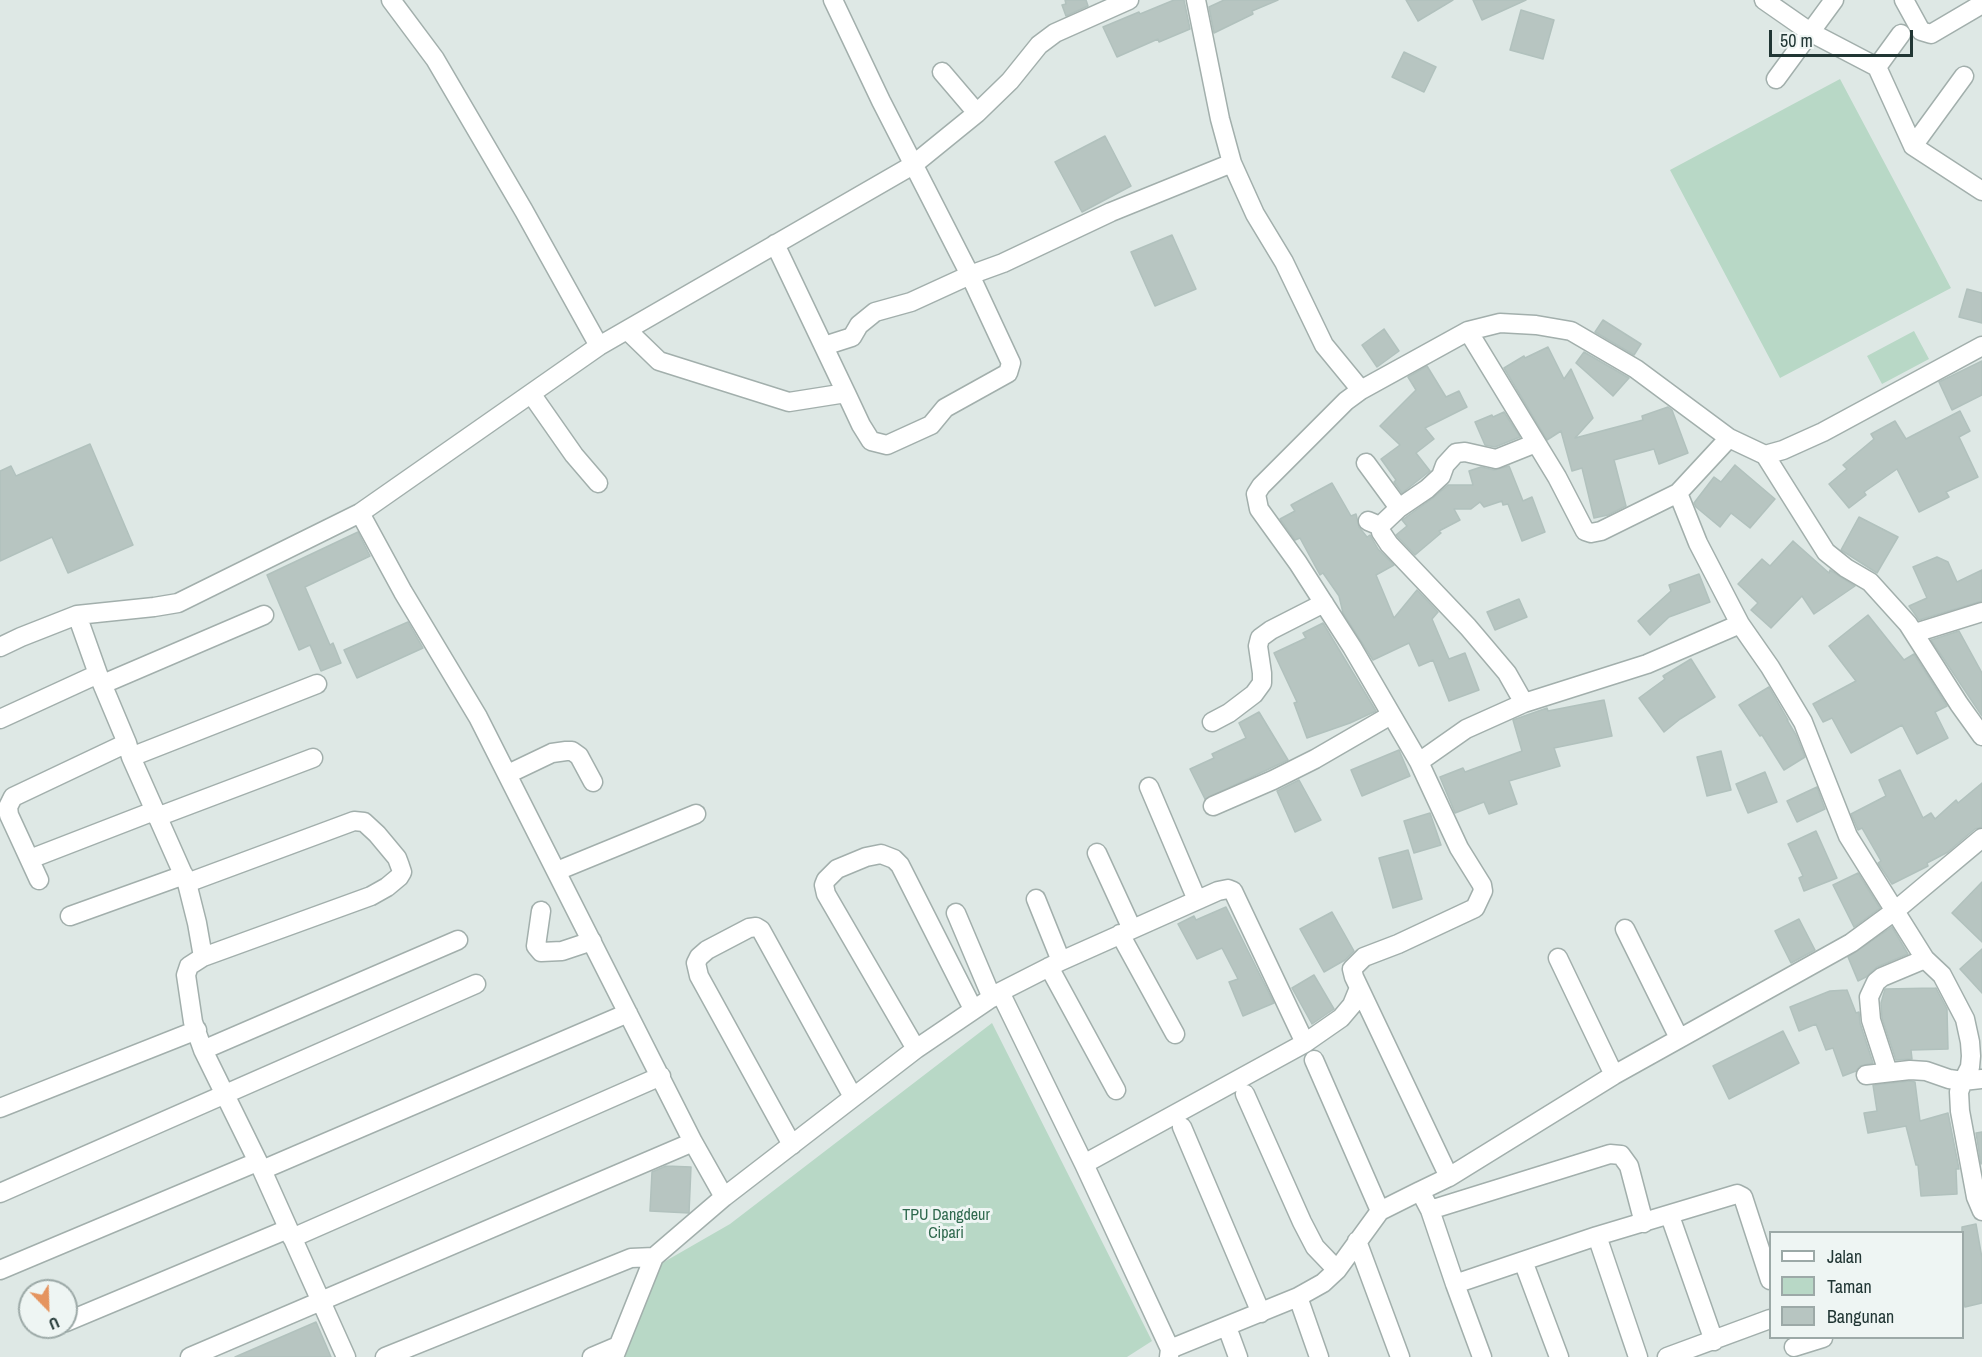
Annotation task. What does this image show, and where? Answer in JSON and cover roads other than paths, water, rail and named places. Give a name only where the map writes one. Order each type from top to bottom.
[{"type":"street","points":[[392,0],[435,59],[524,211],[599,346]]},
{"type":"street","points":[[775,244],[861,425],[871,441],[887,445],[931,425],[945,408],[1008,373],[1011,363],[970,275],[913,165],[833,0]]},
{"type":"street","points":[[0,647],[77,615],[178,603],[360,513],[599,346],[913,165],[977,113],[1010,81],[1039,45],[1054,33],[1130,0]]},
{"type":"street","points":[[1196,0],[1220,119],[1232,162],[1255,214],[1284,262],[1324,345],[1361,390]]},
{"type":"street","points":[[1764,0],[1810,32],[1877,67],[1913,146],[1980,184]]},
{"type":"street","points":[[1776,79],[1834,0]]},
{"type":"street","points":[[1904,0],[1921,31],[1931,34],[1980,9]]},
{"type":"street","points":[[1877,67],[1901,34]]},
{"type":"street","points":[[942,72],[977,113]]},
{"type":"street","points":[[1913,146],[1964,76]]},
{"type":"street","points":[[824,346],[852,337],[859,325],[875,312],[911,302],[970,275],[1003,263],[1111,212],[1232,162]]},
{"type":"street","points":[[1449,1177],[1354,978],[1352,969],[1364,957],[1398,944],[1475,908],[1483,891],[1482,885],[1459,848],[1419,762],[1352,647],[1259,508],[1256,494],[1261,486],[1346,401],[1361,390],[1467,331],[1500,323],[1536,325],[1571,331],[1636,369],[1729,438],[1764,455],[1826,552],[1846,568],[1870,582],[1915,633],[1959,704],[1982,736]]},
{"type":"street","points":[[627,330],[659,361],[789,402],[846,393]]},
{"type":"street","points":[[1467,331],[1557,477],[1585,531],[1591,533],[1601,531],[1678,493],[1729,438]]},
{"type":"street","points":[[1764,455],[1783,450],[1823,432],[1982,346]]},
{"type":"street","points":[[532,395],[574,455],[598,483]]},
{"type":"street","points":[[1524,703],[1507,673],[1468,627],[1389,544],[1374,523],[1427,489],[1441,476],[1445,465],[1456,453],[1465,452],[1496,459],[1536,443]]},
{"type":"street","points":[[1366,463],[1399,508]]},
{"type":"street","points":[[1678,493],[1698,543],[1740,624],[1770,667],[1803,722],[1848,836],[1925,959],[1942,975],[1965,1019],[1971,1056],[1970,1067],[1959,1092],[1960,1111],[1976,1197],[1982,1211]]},
{"type":"street","points":[[360,513],[403,592],[478,717],[693,1142],[724,1197]]},
{"type":"street","points":[[1212,722],[1229,713],[1254,694],[1262,683],[1258,646],[1260,638],[1324,603]]},
{"type":"street","points":[[1915,633],[1982,612]]},
{"type":"street","points":[[77,615],[129,750],[185,879],[203,957]]},
{"type":"street","points":[[0,719],[264,615]]},
{"type":"street","points":[[1419,762],[1466,729],[1524,703],[1647,664],[1740,624]]},
{"type":"street","points":[[39,880],[9,815],[8,807],[13,797],[129,750],[317,684]]},
{"type":"street","points":[[1213,806],[1315,759],[1391,715]]},
{"type":"street","points":[[507,774],[552,753],[572,751],[579,756],[593,782]]},
{"type":"street","points":[[30,859],[313,758]]},
{"type":"street","points":[[1149,787],[1197,900]]},
{"type":"street","points":[[557,871],[696,814]]},
{"type":"street","points":[[70,916],[354,821],[364,822],[397,858],[402,872],[399,877],[371,896],[203,957],[189,966],[186,975],[193,1022],[203,1050],[346,1357]]},
{"type":"street","points":[[956,913],[1084,1164],[1169,1353],[1298,1297],[1323,1283],[1337,1270],[1380,1211],[1449,1177],[1679,1038],[1851,943],[1896,910],[1982,838]]},
{"type":"street","points":[[1097,853],[1126,932],[1175,1034]]},
{"type":"street","points":[[916,1049],[826,894],[824,885],[826,880],[837,869],[866,857],[881,854],[894,859],[900,866],[974,1008]]},
{"type":"street","points":[[592,1357],[616,1352],[654,1257],[724,1197],[916,1049],[996,995],[1055,964],[1197,900],[1218,891],[1228,889],[1233,891],[1305,1043]]},
{"type":"street","points":[[1036,899],[1055,964],[1116,1090]]},
{"type":"street","points":[[541,911],[536,946],[542,952],[562,951],[592,941]]},
{"type":"street","points":[[792,1145],[699,976],[696,963],[707,950],[749,928],[756,927],[761,930],[853,1097]]},
{"type":"street","points":[[1625,929],[1679,1038]]},
{"type":"street","points":[[203,1050],[458,940]]},
{"type":"street","points":[[1558,958],[1614,1076]]},
{"type":"street","points":[[1888,1072],[1871,1020],[1869,997],[1876,982],[1882,977],[1925,959]]},
{"type":"street","points":[[0,1194],[476,984]]},
{"type":"street","points":[[1084,1164],[1305,1043],[1341,1018],[1353,1005],[1359,987]]},
{"type":"street","points":[[0,1270],[259,1166],[628,1013]]},
{"type":"street","points":[[0,1107],[196,1030]]},
{"type":"street","points":[[1314,1060],[1380,1211]]},
{"type":"street","points":[[1866,1075],[1926,1071],[1949,1079],[1963,1081],[1982,1079]]},
{"type":"street","points":[[78,1319],[290,1233],[660,1076]]},
{"type":"street","points":[[1245,1094],[1315,1248],[1337,1270]]},
{"type":"street","points":[[1182,1127],[1261,1312]]},
{"type":"street","points":[[190,1357],[693,1142]]},
{"type":"street","points":[[1430,1210],[1610,1154],[1621,1155],[1629,1166],[1644,1223]]},
{"type":"street","points":[[1420,1191],[1430,1210],[1482,1357]]},
{"type":"street","points":[[1455,1284],[1597,1236],[1670,1216],[1737,1194],[1743,1197],[1769,1273]]},
{"type":"street","points":[[1670,1216],[1714,1341]]},
{"type":"street","points":[[1597,1236],[1638,1357]]},
{"type":"street","points":[[1357,1241],[1400,1357]]},
{"type":"street","points":[[385,1357],[632,1258],[654,1257]]},
{"type":"street","points":[[1523,1261],[1559,1357]]},
{"type":"street","points":[[1298,1297],[1319,1357]]},
{"type":"street","points":[[1667,1357],[1769,1319]]},
{"type":"street","points":[[1227,1328],[1238,1357]]},
{"type":"street","points":[[1794,1347],[1820,1339]]},
{"type":"park label","name":"TPU Dangdeur Cipari","points":[[946,1225]]}]
